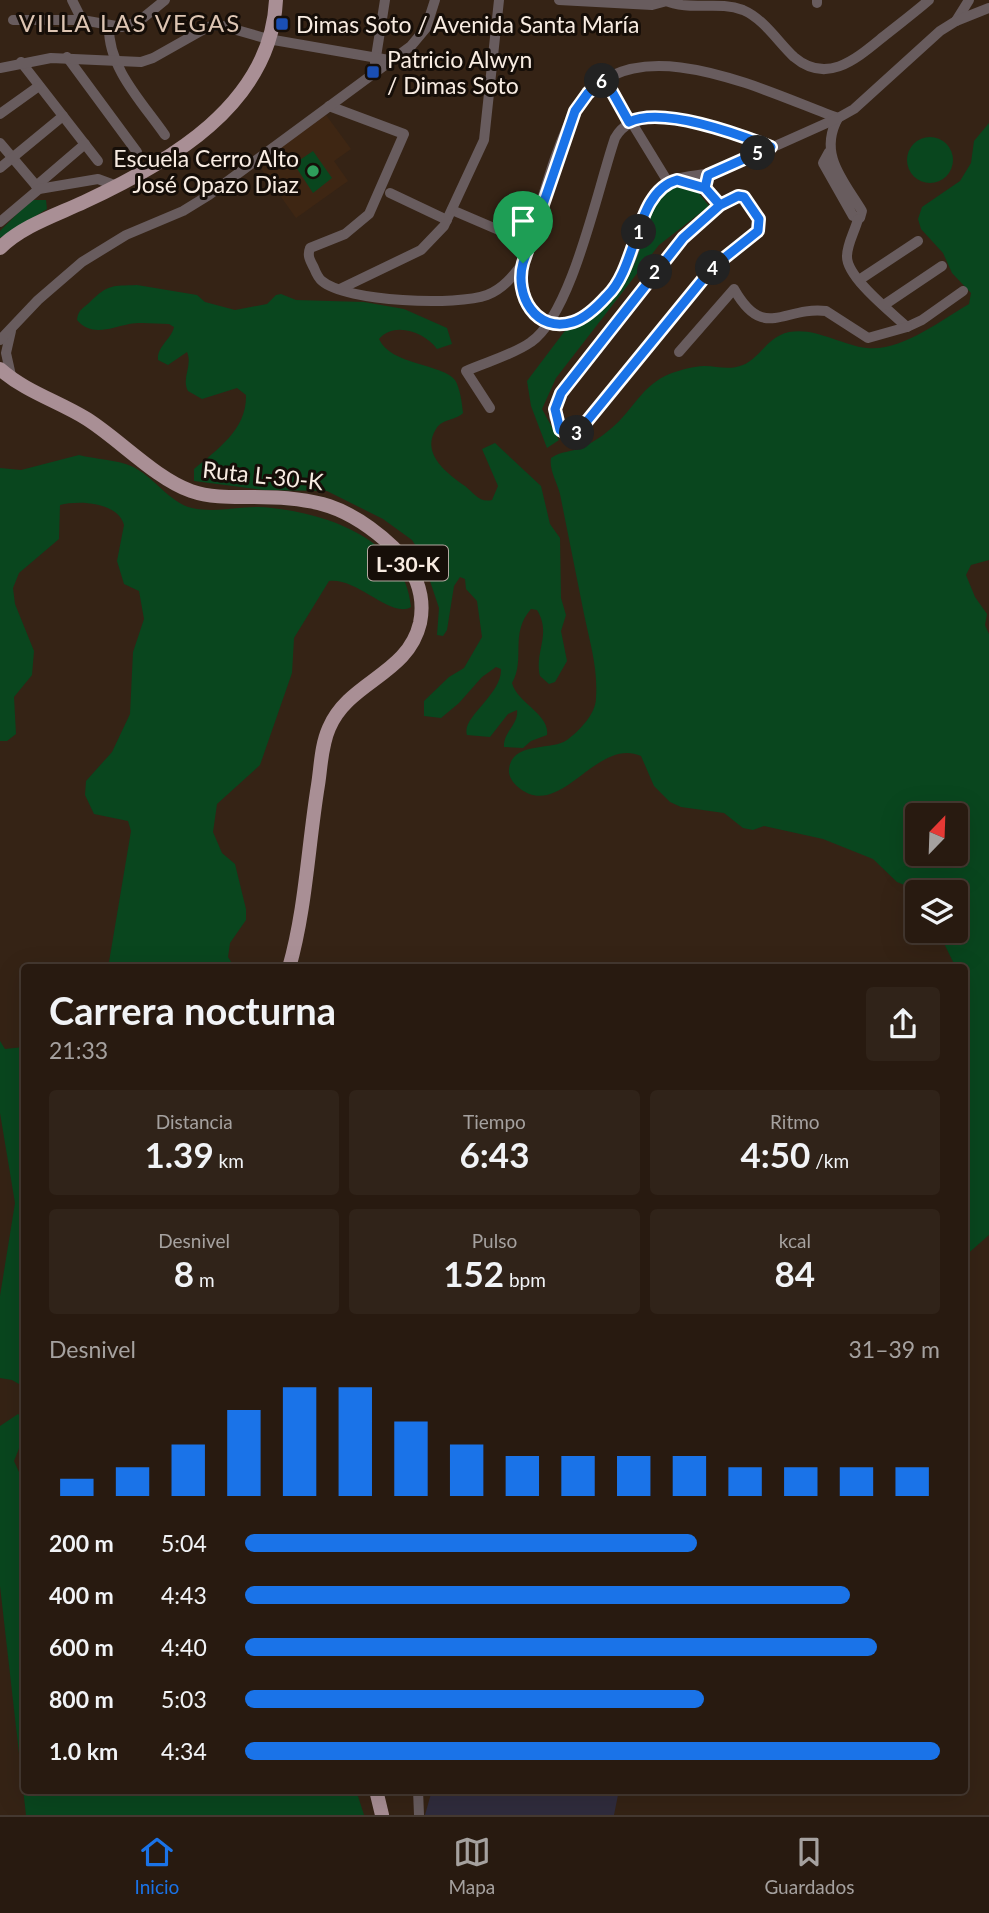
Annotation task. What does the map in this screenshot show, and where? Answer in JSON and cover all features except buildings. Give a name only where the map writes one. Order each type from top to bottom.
[{"type":"main road","points":[[0,247],[24,230],[167,160],[214,122],[245,85],[268,39],[276,0]]},
{"type":"main road","points":[[96,197],[100,187],[98,179]]},
{"type":"main road","name":"L-30-K","points":[[0,369],[12,380]]},
{"type":"main road","name":"Ruta L-30-K","points":[[12,380],[84,418],[190,491],[212,496],[300,498],[346,511],[377,532],[401,554],[414,573],[422,607],[413,642],[396,665],[346,701],[327,733],[311,826],[302,913],[290,964]]},
{"type":"main road","points":[[377,1794],[382,1815]]},
{"type":"street","points":[[72,0],[82,20]]},
{"type":"street","points":[[13,20],[82,20],[109,27],[134,24],[165,0]]},
{"type":"street","points":[[373,72],[385,0]]},
{"type":"street","points":[[0,340],[38,300],[82,262],[133,231],[183,211],[209,195],[389,61],[422,35],[435,0]]},
{"type":"street","points":[[340,289],[426,246],[449,215],[486,135],[499,0]]},
{"type":"street","points":[[559,0],[652,5],[665,1],[688,7],[724,3],[755,17],[796,58],[824,70],[850,63],[929,0]]},
{"type":"street","points":[[956,21],[969,0]]},
{"type":"street","points":[[838,118],[693,69],[645,65],[620,71],[605,79],[588,93],[575,111],[523,263],[520,283],[523,297],[534,314],[548,324],[575,322],[615,289],[626,270],[654,195],[672,181],[693,174],[708,175],[838,118],[854,109],[924,43],[956,21],[989,8]]},
{"type":"street","points":[[0,68],[21,62],[67,57],[116,63],[153,58],[214,26],[268,39],[389,61]]},
{"type":"street","points":[[109,27],[109,42],[116,63],[165,135]]},
{"type":"street","points":[[67,57],[137,152]]},
{"type":"street","points":[[21,62],[98,161]]},
{"type":"street","points":[[605,79],[629,122],[672,181],[705,188],[720,205]]},
{"type":"street","points":[[0,114],[39,86]]},
{"type":"street","points":[[329,106],[404,134],[369,214],[352,230],[314,244],[309,250],[308,256],[321,281],[340,289],[423,301],[477,298],[500,288],[523,263]]},
{"type":"street","points":[[0,168],[63,116]]},
{"type":"street","points":[[490,408],[466,371],[531,342],[548,324],[584,243],[615,138],[629,122],[645,117],[681,121],[727,131],[771,147]]},
{"type":"street","points":[[838,118],[831,132],[829,152],[862,211],[846,259],[859,280],[907,327]]},
{"type":"street","points":[[0,143],[38,188]]},
{"type":"street","points":[[0,222],[85,145]]},
{"type":"street","points":[[705,188],[708,175]]},
{"type":"street","points":[[38,188],[98,179],[117,186]]},
{"type":"street","points":[[390,193],[501,231]]},
{"type":"street","points":[[738,196],[744,197],[759,219],[758,231],[713,267],[574,437],[560,430],[554,417],[561,393],[683,238],[720,205],[738,196]]},
{"type":"street","points":[[859,280],[918,241]]},
{"type":"street","points":[[884,305],[942,266]]},
{"type":"street","points":[[679,352],[734,289],[750,311],[763,318],[775,320],[826,311],[868,338],[922,320],[963,291]]},
{"type":"street","points":[[12,328],[6,353],[12,380]]},
{"type":"street","points":[[418,1794],[419,1815]]},
{"type":"shaded area","points":[[326,115],[351,149],[334,161],[348,181],[296,218],[257,163]]},
{"type":"shaded area","points":[[431,1794],[618,1794],[614,1815],[425,1815]]},
{"type":"green space","points":[[989,123],[989,560],[971,565],[966,575],[975,597],[987,614],[985,625],[989,634],[989,1235],[968,1253],[968,964],[954,964],[944,943],[968,943],[968,880],[905,880],[905,885],[897,882],[873,859],[823,839],[764,826],[753,830],[743,828],[724,813],[681,807],[670,802],[654,786],[641,756],[625,753],[609,757],[564,788],[549,795],[533,795],[518,787],[509,772],[512,760],[517,754],[567,740],[586,722],[595,704],[596,676],[593,656],[551,458],[581,448],[602,436],[648,388],[672,373],[701,366],[730,368],[743,365],[775,338],[789,332],[819,334],[867,348],[893,345],[920,334],[969,304],[971,293],[952,273],[943,253],[921,229],[918,219],[922,207],[960,181],[971,163],[974,141]]},
{"type":"green space","points":[[930,137],[946,144],[953,160],[946,176],[930,183],[914,176],[907,160],[914,144]]},
{"type":"green space","name":"Escuela Cerro Alto José Opazo Diaz","points":[[313,151],[332,178],[313,193],[294,164]]},
{"type":"green space","points":[[669,186],[697,191],[709,206],[659,245],[556,378],[542,409],[559,440],[547,448],[531,406],[527,381],[564,332],[609,302],[647,233],[651,222],[649,216],[658,195]]},
{"type":"green space","points":[[31,200],[46,200],[47,209],[0,238],[0,231]]},
{"type":"green space","points":[[137,285],[197,295],[205,302],[235,310],[267,304],[281,294],[296,300],[364,302],[404,309],[447,328],[452,344],[437,349],[425,338],[409,331],[393,331],[379,339],[385,348],[394,354],[440,370],[457,383],[463,413],[439,425],[432,438],[431,447],[438,462],[451,476],[477,497],[492,500],[498,486],[482,449],[495,443],[541,486],[550,524],[560,538],[561,598],[566,615],[561,631],[567,661],[555,682],[549,684],[540,676],[543,627],[537,610],[531,609],[521,628],[518,665],[512,683],[520,697],[544,721],[547,735],[531,741],[523,748],[504,747],[506,737],[516,720],[517,710],[508,714],[490,737],[467,735],[470,721],[500,679],[501,669],[496,667],[482,677],[459,703],[441,718],[424,716],[424,701],[449,677],[464,668],[482,637],[477,601],[466,589],[465,579],[460,577],[454,586],[447,630],[443,636],[437,635],[439,608],[421,554],[412,540],[383,519],[327,491],[264,490],[194,481],[194,469],[221,446],[236,428],[242,418],[246,395],[237,388],[202,399],[188,391],[187,352],[168,365],[158,360],[158,355],[174,327],[169,324],[134,323],[95,330],[77,320],[82,309],[106,289]]},
{"type":"green space","points":[[79,455],[131,466],[183,505],[192,508],[272,508],[317,517],[361,535],[380,548],[395,565],[406,584],[411,607],[403,609],[384,603],[351,585],[329,581],[294,638],[292,673],[260,765],[217,804],[213,832],[222,853],[235,864],[246,909],[246,920],[230,943],[228,957],[232,964],[109,964],[131,831],[128,821],[94,814],[85,795],[86,781],[112,752],[130,714],[133,652],[144,619],[139,591],[124,584],[117,561],[124,525],[114,511],[106,507],[87,503],[60,505],[59,539],[19,573],[13,588],[15,604],[34,651],[32,675],[14,697],[16,734],[7,741],[0,741],[0,468],[21,470]]},
{"type":"green space","points":[[0,1041],[5,1049],[21,1047],[21,1385],[0,1378],[0,1296],[15,1203],[0,1113]]},
{"type":"green space","points":[[18,1414],[21,1416],[21,1444],[14,1461],[21,1473],[21,1771],[0,1586],[0,1426]]},
{"type":"green space","points":[[24,1794],[357,1794],[364,1815],[26,1815]]},
{"type":"place","name":"Dimas Soto / Avenida Santa María","points":[[282,24]]},
{"type":"place","name":"Patricio Alwyn / Dimas Soto","points":[[373,72]]},
{"type":"place","name":"Escuela Cerro Alto José Opazo Diaz","points":[[313,171]]},
{"type":"district","name":"VILLA LAS VEGAS","points":[[130,22]]},
{"type":"route","points":[[523,263],[520,283],[529,309],[548,324],[575,322],[604,300],[623,276],[642,220],[660,188],[677,180],[705,188],[720,205],[683,238],[561,393],[554,417],[560,430],[565,435],[574,437],[713,267],[756,234],[760,225],[759,219],[744,197],[738,196],[720,205],[705,188],[708,175],[771,147],[718,129],[681,121],[645,117],[629,122],[605,79],[588,93],[575,111],[523,263]]}]
